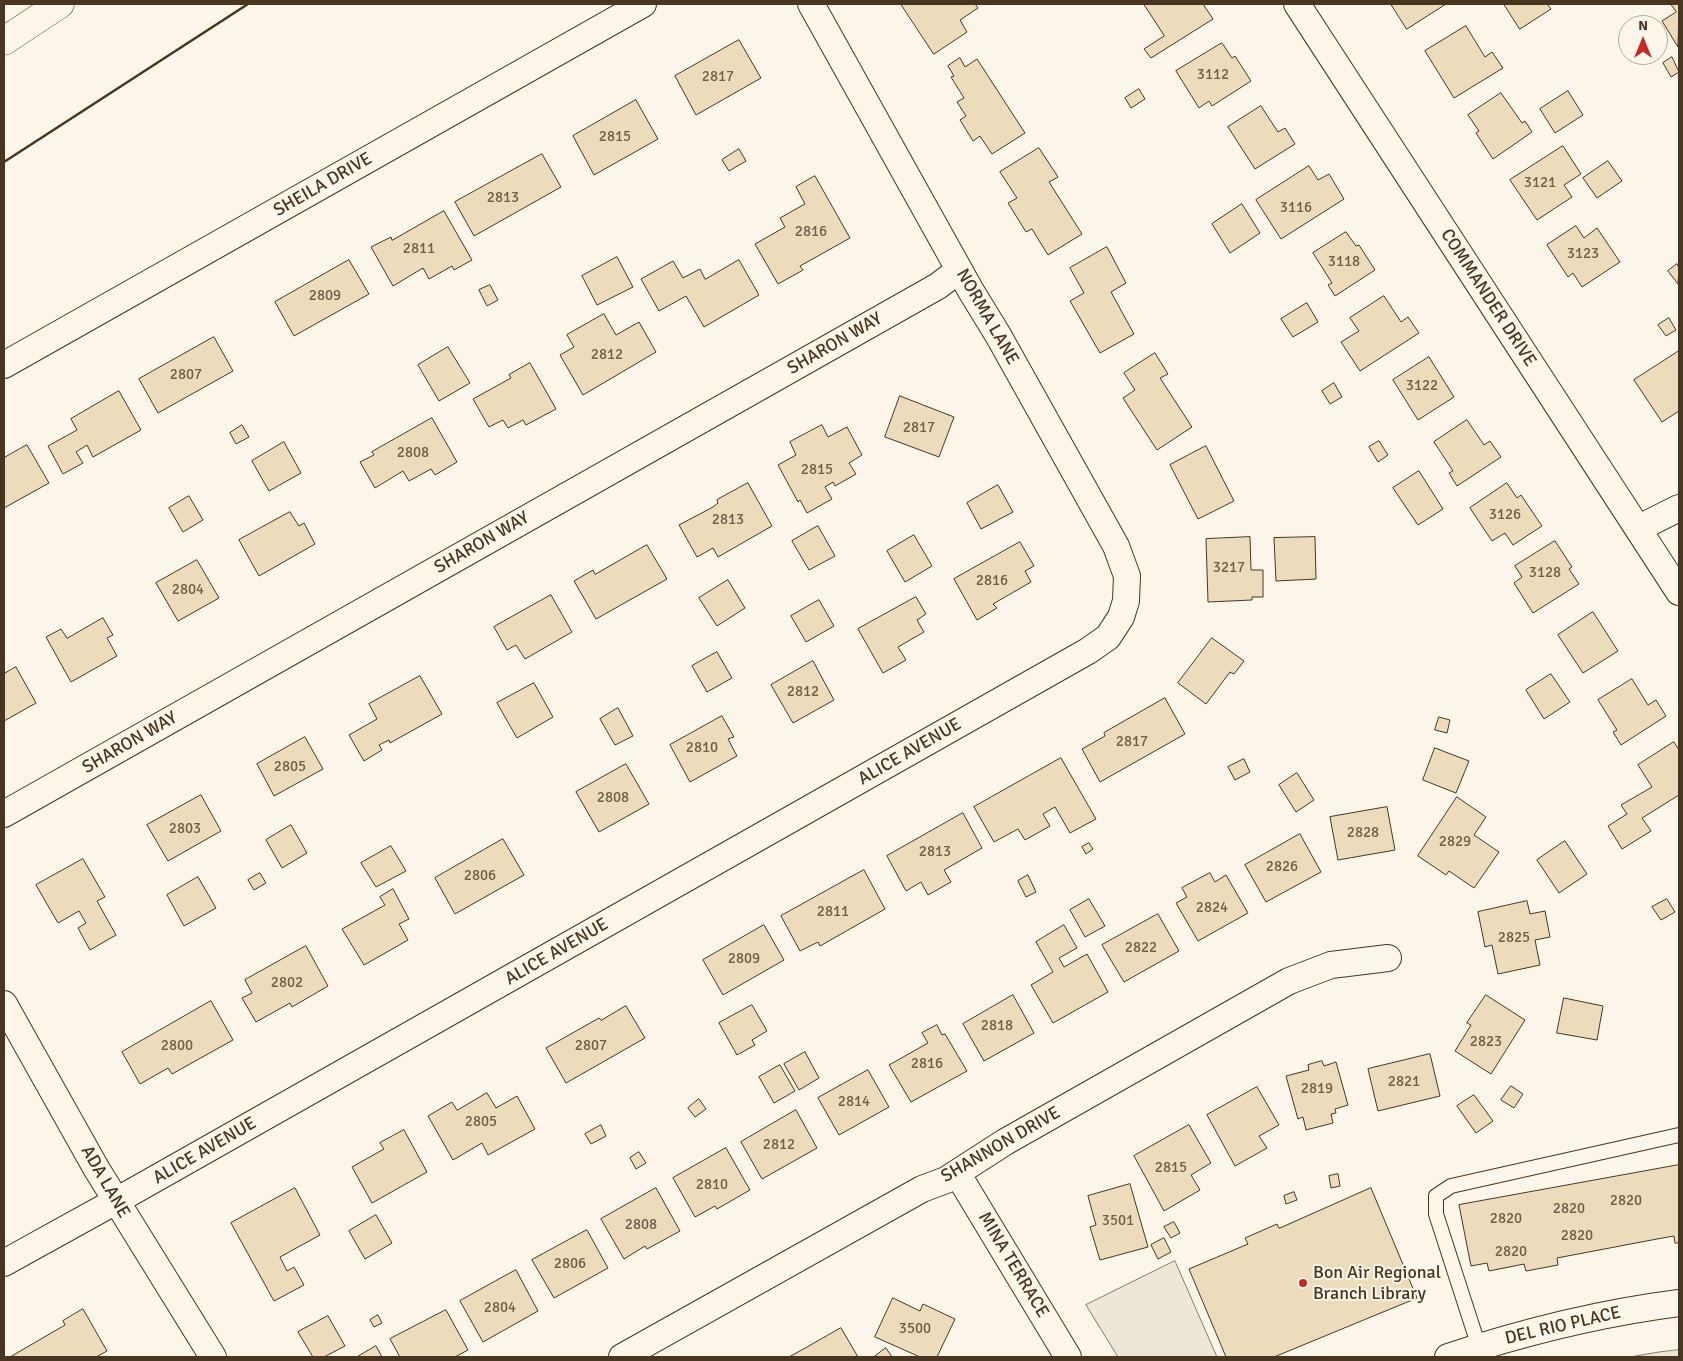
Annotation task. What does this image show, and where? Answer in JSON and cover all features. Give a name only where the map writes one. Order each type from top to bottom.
[{"type":"highway","points":[[4,41],[60,4]]},
{"type":"street","name":"SHEILA DRIVE","points":[[4,366],[643,4]]},
{"type":"street","name":"NORMA LANE","points":[[811,4],[1116,546],[1127,576],[1126,600],[1121,617],[1108,637]]},
{"type":"street","name":"COMMANDER DRIVE","points":[[1297,4],[1679,592]]},
{"type":"street","name":"SHARON WAY","points":[[4,814],[929,290],[959,270]]},
{"type":"street","points":[[1639,528],[1679,508]]},
{"type":"street","name":"ALICE AVENUE","points":[[4,1263],[1088,651],[1108,637]]},
{"type":"street","name":"SHANNON DRIVE","points":[[622,1357],[922,1189],[957,1173],[1005,1142],[1289,981],[1331,965],[1388,958]]},
{"type":"street","name":"ADA LANE","points":[[4,1004],[116,1201],[213,1357]]},
{"type":"street","name":"MINA TERRACE","points":[[957,1173],[1068,1357]]},
{"type":"street","name":"DEL RIO PLACE","points":[[1448,1357],[1582,1318],[1679,1304]]},
{"type":"lane","points":[[1479,1347],[1436,1214],[1436,1196],[1451,1186],[1679,1135]]},
{"type":"shaded area","points":[[1175,1261],[1217,1357],[1118,1357],[1086,1305]]},
{"type":"shaded area","points":[[1679,1350],[1679,1357],[1630,1357],[1659,1352]]},
{"type":"building","points":[[901,4],[975,4],[978,8],[960,20],[967,32],[934,54]]},
{"type":"building","points":[[1144,4],[1203,4],[1213,19],[1151,58],[1144,49],[1164,36]]},
{"type":"building","points":[[1391,4],[1446,4],[1407,29]]},
{"type":"building","points":[[1504,4],[1547,4],[1551,9],[1520,29]]},
{"type":"building","points":[[1671,4],[1679,4],[1678,47],[1668,31],[1668,17],[1676,12]]},
{"type":"building","points":[[1466,26],[1485,57],[1492,52],[1503,68],[1454,98],[1425,51]]},
{"type":"building","points":[[739,40],[761,78],[696,115],[675,76]]},
{"type":"building","points":[[1222,43],[1232,58],[1235,56],[1251,81],[1212,106],[1209,101],[1199,108],[1176,71]]},
{"type":"building","points":[[1672,57],[1679,72],[1671,77],[1664,65],[1668,65],[1668,60]]},
{"type":"building","points":[[960,58],[965,67],[977,59],[1025,133],[992,154],[980,136],[973,141],[960,120],[966,116],[957,102],[964,98],[951,77],[954,76],[948,66]]},
{"type":"building","points":[[1139,89],[1145,99],[1131,108],[1125,98]]},
{"type":"building","points":[[1568,91],[1583,115],[1555,133],[1540,109]]},
{"type":"building","points":[[1501,93],[1522,123],[1525,121],[1532,132],[1493,159],[1476,133],[1479,131],[1468,115]]},
{"type":"building","points":[[636,100],[658,139],[594,175],[573,136]]},
{"type":"building","points":[[1261,106],[1278,132],[1285,128],[1295,144],[1255,169],[1228,127]]},
{"type":"building","points":[[1563,146],[1581,174],[1564,185],[1572,197],[1537,220],[1510,180]]},
{"type":"building","points":[[1039,148],[1058,177],[1049,182],[1082,234],[1048,255],[1032,229],[1026,232],[1008,203],[1017,198],[1000,172]]},
{"type":"building","points":[[739,149],[746,161],[729,171],[722,160]]},
{"type":"building","points":[[542,154],[561,187],[474,236],[455,202]]},
{"type":"building","points":[[1608,161],[1622,181],[1597,198],[1583,178]]},
{"type":"building","points":[[1309,166],[1318,180],[1329,174],[1344,199],[1281,239],[1256,200]]},
{"type":"building","points":[[815,176],[850,238],[800,266],[803,270],[778,284],[755,244],[785,227],[780,218],[805,204],[796,187]]},
{"type":"building","points":[[1242,204],[1260,233],[1230,253],[1212,224]]},
{"type":"building","points":[[444,211],[472,260],[454,270],[452,266],[429,279],[423,268],[393,286],[371,247],[391,237],[392,240]]},
{"type":"building","points":[[1576,226],[1584,238],[1597,228],[1620,262],[1582,287],[1573,273],[1568,277],[1547,245]]},
{"type":"building","points":[[1346,232],[1356,246],[1359,245],[1375,270],[1335,296],[1328,285],[1332,283],[1313,253]]},
{"type":"building","points":[[1107,247],[1126,283],[1111,292],[1134,334],[1100,353],[1070,301],[1084,293],[1070,268]]},
{"type":"building","points":[[617,257],[633,287],[597,305],[582,276]]},
{"type":"building","points":[[349,260],[369,294],[294,336],[275,302]]},
{"type":"building","points":[[739,260],[759,295],[704,327],[686,296],[659,311],[641,279],[673,261],[683,278],[700,269],[705,279]]},
{"type":"building","points":[[1677,264],[1679,268],[1678,284],[1668,271]]},
{"type":"building","points":[[490,285],[498,300],[487,306],[479,290]]},
{"type":"building","points":[[1384,296],[1401,322],[1408,317],[1419,333],[1360,371],[1341,342],[1359,331],[1350,318]]},
{"type":"building","points":[[1307,303],[1318,322],[1293,337],[1281,319]]},
{"type":"building","points":[[604,314],[616,335],[639,322],[656,352],[583,395],[560,355],[574,347],[567,335]]},
{"type":"building","points":[[1669,318],[1676,330],[1666,336],[1658,325]]},
{"type":"building","points":[[214,337],[233,371],[158,413],[139,379]]},
{"type":"building","points":[[448,347],[470,383],[439,401],[418,365]]},
{"type":"building","points":[[1679,351],[1679,411],[1662,422],[1634,380]]},
{"type":"building","points":[[1155,353],[1168,374],[1160,378],[1192,427],[1157,450],[1123,398],[1135,390],[1124,373]]},
{"type":"building","points":[[1429,357],[1454,397],[1418,420],[1393,380]]},
{"type":"building","points":[[530,363],[556,409],[526,425],[523,420],[508,428],[503,420],[489,427],[473,399],[511,378],[509,375]]},
{"type":"building","points":[[1334,383],[1342,397],[1330,404],[1322,391]]},
{"type":"building","points":[[119,391],[141,430],[93,457],[87,445],[76,452],[83,463],[63,474],[48,446],[77,430],[71,419]]},
{"type":"building","points":[[900,396],[954,417],[939,457],[885,437]]},
{"type":"building","points":[[432,418],[457,462],[435,475],[431,469],[409,481],[403,471],[375,488],[360,462],[374,455],[372,452]]},
{"type":"building","points":[[1467,420],[1484,445],[1490,441],[1501,457],[1457,486],[1449,473],[1453,471],[1434,442]]},
{"type":"building","points":[[242,425],[249,437],[236,444],[230,433]]},
{"type":"building","points":[[822,425],[828,437],[847,427],[862,455],[849,463],[856,474],[835,486],[833,482],[825,487],[832,499],[807,513],[800,500],[798,502],[778,465],[796,455],[790,442]]},
{"type":"building","points":[[1379,441],[1388,455],[1378,462],[1369,447]]},
{"type":"building","points":[[284,442],[301,473],[269,491],[252,461]]},
{"type":"building","points":[[27,445],[49,483],[4,508],[4,458]]},
{"type":"building","points":[[1206,446],[1234,501],[1198,519],[1170,465]]},
{"type":"building","points":[[1419,471],[1443,509],[1418,525],[1393,488]]},
{"type":"building","points":[[748,483],[772,526],[718,557],[713,548],[697,557],[679,525],[713,507],[718,503],[717,500]]},
{"type":"building","points":[[1507,483],[1517,498],[1521,495],[1542,526],[1513,545],[1505,533],[1492,541],[1470,508]]},
{"type":"building","points":[[998,485],[1013,512],[981,529],[967,503]]},
{"type":"building","points":[[189,496],[203,520],[183,532],[169,508]]},
{"type":"building","points":[[290,512],[299,526],[304,523],[315,544],[259,576],[239,540]]},
{"type":"building","points":[[818,526],[835,556],[809,570],[792,541]]},
{"type":"building","points":[[914,535],[932,566],[905,582],[887,551]]},
{"type":"building","points":[[1250,537],[1251,570],[1263,570],[1263,597],[1252,597],[1252,600],[1208,602],[1206,539]]},
{"type":"building","points":[[1315,537],[1316,579],[1276,581],[1274,538]]},
{"type":"building","points":[[1555,541],[1572,567],[1569,569],[1579,584],[1533,613],[1514,583],[1522,577],[1515,566]]},
{"type":"building","points":[[1020,542],[1034,566],[1025,571],[1031,582],[993,604],[997,608],[977,620],[954,579]]},
{"type":"building","points":[[647,545],[667,579],[596,619],[574,581],[593,570],[595,574]]},
{"type":"building","points":[[197,560],[219,598],[178,621],[156,583]]},
{"type":"building","points":[[728,580],[745,608],[717,626],[699,598]]},
{"type":"building","points":[[551,595],[572,632],[525,659],[516,645],[507,650],[494,627]]},
{"type":"building","points":[[916,597],[926,614],[917,620],[924,632],[898,647],[906,660],[883,673],[858,629]]},
{"type":"building","points":[[819,600],[834,626],[806,642],[791,616]]},
{"type":"building","points":[[1593,612],[1618,651],[1583,673],[1558,635]]},
{"type":"building","points":[[103,618],[113,635],[107,638],[117,656],[71,682],[46,637],[61,629],[67,638]]},
{"type":"building","points":[[1212,638],[1244,661],[1234,674],[1230,672],[1206,704],[1178,683]]},
{"type":"building","points":[[717,652],[732,678],[707,692],[692,666]]},
{"type":"building","points":[[813,661],[834,700],[793,723],[771,685]]},
{"type":"building","points":[[16,667],[36,703],[4,721],[4,674]]},
{"type":"building","points":[[1551,674],[1570,702],[1544,719],[1526,690]]},
{"type":"building","points":[[420,676],[442,714],[390,743],[389,740],[379,745],[382,750],[364,761],[349,735],[377,719],[369,704]]},
{"type":"building","points":[[1632,679],[1648,705],[1656,700],[1666,716],[1621,745],[1613,732],[1617,730],[1598,700]]},
{"type":"building","points":[[534,683],[553,717],[517,738],[497,703]]},
{"type":"building","points":[[1165,698],[1185,734],[1100,782],[1082,749],[1105,736],[1104,733]]},
{"type":"building","points":[[618,708],[633,736],[615,745],[600,719]]},
{"type":"building","points":[[722,716],[734,737],[728,739],[737,756],[690,782],[670,745]]},
{"type":"building","points":[[1439,717],[1450,720],[1447,733],[1435,730]]},
{"type":"building","points":[[305,737],[323,769],[274,796],[257,764]]},
{"type":"building","points":[[1674,742],[1679,750],[1679,795],[1642,818],[1651,831],[1622,849],[1608,826],[1627,814],[1621,805],[1652,787],[1638,765]]},
{"type":"building","points":[[1435,748],[1469,761],[1456,793],[1423,780]]},
{"type":"building","points":[[1061,758],[1096,819],[1070,833],[1055,807],[1043,814],[1050,826],[1025,840],[1018,829],[994,842],[974,807]]},
{"type":"building","points":[[1244,759],[1250,772],[1235,780],[1228,767]]},
{"type":"building","points":[[626,764],[649,804],[599,832],[576,792]]},
{"type":"building","points":[[1297,773],[1314,800],[1296,812],[1279,785]]},
{"type":"building","points":[[201,795],[221,831],[168,861],[147,825]]},
{"type":"building","points":[[1457,797],[1486,817],[1474,835],[1499,852],[1474,888],[1449,871],[1446,875],[1418,856]]},
{"type":"building","points":[[1387,807],[1395,850],[1338,860],[1330,817]]},
{"type":"building","points":[[963,813],[982,848],[944,870],[951,882],[928,895],[921,882],[906,891],[887,856]]},
{"type":"building","points":[[291,825],[307,853],[282,868],[266,840]]},
{"type":"building","points":[[1300,834],[1321,872],[1266,902],[1245,865]]},
{"type":"building","points":[[503,839],[524,875],[455,914],[435,878]]},
{"type":"building","points":[[1565,841],[1587,874],[1559,893],[1537,860]]},
{"type":"building","points":[[1089,843],[1093,849],[1086,854],[1082,847]]},
{"type":"building","points":[[391,846],[406,871],[376,887],[361,863]]},
{"type":"building","points":[[83,859],[105,897],[97,901],[116,935],[90,950],[78,928],[86,923],[79,911],[58,923],[36,885]]},
{"type":"building","points":[[864,870],[885,909],[820,946],[818,942],[800,951],[781,916]]},
{"type":"building","points":[[260,873],[266,883],[254,890],[248,880]]},
{"type":"building","points":[[1210,873],[1215,882],[1226,875],[1248,913],[1198,941],[1176,903],[1187,897],[1182,888]]},
{"type":"building","points":[[1028,875],[1036,892],[1026,897],[1018,881]]},
{"type":"building","points":[[198,877],[216,908],[184,926],[167,895]]},
{"type":"building","points":[[393,889],[409,919],[399,924],[408,940],[364,965],[342,929],[385,905],[380,897]]},
{"type":"building","points":[[1089,899],[1105,926],[1085,937],[1070,910]]},
{"type":"building","points":[[1667,899],[1675,912],[1661,920],[1652,907]]},
{"type":"building","points":[[1527,901],[1530,914],[1545,911],[1550,937],[1535,940],[1540,965],[1498,974],[1492,945],[1485,947],[1478,912]]},
{"type":"building","points":[[1158,914],[1179,951],[1124,982],[1102,945]]},
{"type":"building","points":[[764,925],[784,960],[723,995],[703,960]]},
{"type":"building","points":[[1064,925],[1077,948],[1059,958],[1064,967],[1087,954],[1108,992],[1053,1023],[1031,985],[1053,972],[1036,942]]},
{"type":"building","points":[[306,946],[328,986],[292,1007],[290,1003],[256,1022],[242,998],[252,993],[245,980]]},
{"type":"building","points":[[1013,995],[1034,1033],[984,1061],[963,1024]]},
{"type":"building","points":[[1486,995],[1525,1020],[1491,1074],[1455,1051],[1471,1025],[1467,1023]]},
{"type":"building","points":[[1564,998],[1603,1006],[1597,1040],[1557,1033]]},
{"type":"building","points":[[211,1001],[233,1040],[172,1074],[168,1068],[140,1084],[122,1052]]},
{"type":"building","points":[[752,1005],[767,1031],[752,1040],[755,1045],[737,1055],[719,1023]]},
{"type":"building","points":[[626,1006],[645,1038],[566,1083],[546,1048],[599,1018],[601,1020]]},
{"type":"building","points":[[937,1025],[942,1035],[945,1034],[967,1071],[911,1102],[889,1065],[928,1043],[922,1033]]},
{"type":"building","points":[[805,1052],[819,1078],[799,1090],[784,1064]]},
{"type":"building","points":[[1430,1054],[1440,1096],[1378,1111],[1368,1069]]},
{"type":"building","points":[[1322,1061],[1324,1066],[1336,1062],[1348,1105],[1335,1109],[1336,1113],[1331,1114],[1333,1123],[1306,1130],[1303,1117],[1298,1119],[1286,1076],[1309,1070],[1308,1065]]},
{"type":"building","points":[[780,1065],[795,1091],[774,1103],[759,1077]]},
{"type":"building","points":[[868,1070],[889,1107],[839,1135],[818,1098]]},
{"type":"building","points":[[1511,1086],[1523,1094],[1514,1108],[1501,1100]]},
{"type":"building","points":[[1257,1087],[1279,1125],[1259,1136],[1267,1148],[1235,1166],[1207,1115]]},
{"type":"building","points":[[487,1093],[496,1108],[517,1096],[535,1129],[488,1155],[482,1143],[453,1160],[428,1116],[452,1102],[457,1110]]},
{"type":"building","points":[[1474,1095],[1493,1121],[1476,1133],[1457,1106]]},
{"type":"building","points":[[699,1099],[706,1109],[695,1117],[688,1108]]},
{"type":"building","points":[[796,1110],[817,1148],[762,1179],[741,1142]]},
{"type":"building","points":[[601,1125],[606,1136],[591,1144],[585,1134]]},
{"type":"building","points":[[1189,1125],[1211,1163],[1191,1175],[1200,1190],[1164,1211],[1134,1156]]},
{"type":"building","points":[[404,1130],[427,1172],[372,1203],[352,1167],[384,1149],[380,1143]]},
{"type":"building","points":[[726,1148],[750,1190],[717,1209],[715,1206],[695,1217],[673,1178]]},
{"type":"building","points":[[639,1152],[646,1163],[636,1169],[630,1158]]},
{"type":"building","points":[[1679,1165],[1679,1243],[1675,1243],[1674,1236],[1657,1239],[1557,1258],[1558,1265],[1526,1271],[1524,1264],[1489,1271],[1487,1263],[1471,1266],[1459,1205]]},
{"type":"building","points":[[1338,1174],[1340,1186],[1331,1188],[1329,1176]]},
{"type":"building","points":[[1130,1184],[1148,1247],[1100,1260],[1090,1227],[1096,1225],[1088,1196]]},
{"type":"building","points":[[295,1188],[320,1235],[280,1257],[287,1271],[294,1267],[304,1285],[274,1301],[231,1223]]},
{"type":"building","points":[[656,1188],[680,1231],[647,1249],[645,1246],[624,1259],[601,1219]]},
{"type":"building","name":"Bon Air Regional Branch Library","points":[[1371,1188],[1417,1298],[1274,1357],[1226,1357],[1189,1269],[1248,1244],[1245,1238],[1277,1224],[1279,1228]]},
{"type":"building","points":[[1294,1192],[1297,1200],[1286,1204],[1284,1196]]},
{"type":"building","points":[[376,1215],[392,1243],[365,1259],[349,1231]]},
{"type":"building","points":[[1174,1222],[1180,1233],[1171,1238],[1164,1227]]},
{"type":"building","points":[[587,1230],[608,1268],[554,1298],[532,1260]]},
{"type":"building","points":[[1164,1238],[1171,1252],[1158,1259],[1151,1245]]},
{"type":"building","points":[[516,1270],[538,1311],[483,1342],[460,1301]]},
{"type":"building","points":[[893,1298],[920,1311],[923,1304],[955,1319],[937,1357],[920,1357],[875,1337]]},
{"type":"building","points":[[83,1309],[107,1351],[96,1357],[10,1357],[65,1325],[63,1321]]},
{"type":"building","points":[[446,1310],[468,1350],[455,1357],[400,1357],[390,1339]]},
{"type":"building","points":[[378,1315],[382,1323],[374,1327],[370,1320]]},
{"type":"building","points":[[328,1316],[345,1346],[324,1357],[313,1357],[298,1332]]},
{"type":"building","points":[[841,1328],[858,1357],[789,1357],[807,1347]]},
{"type":"building","points":[[376,1346],[382,1357],[357,1357]]},
{"type":"building","points":[[886,1348],[892,1357],[874,1357]]},
{"type":"wall","points":[[4,162],[248,4]]},
{"type":"place","name":"Bon Air Regional Branch Library","points":[[1303,1283]]}]
